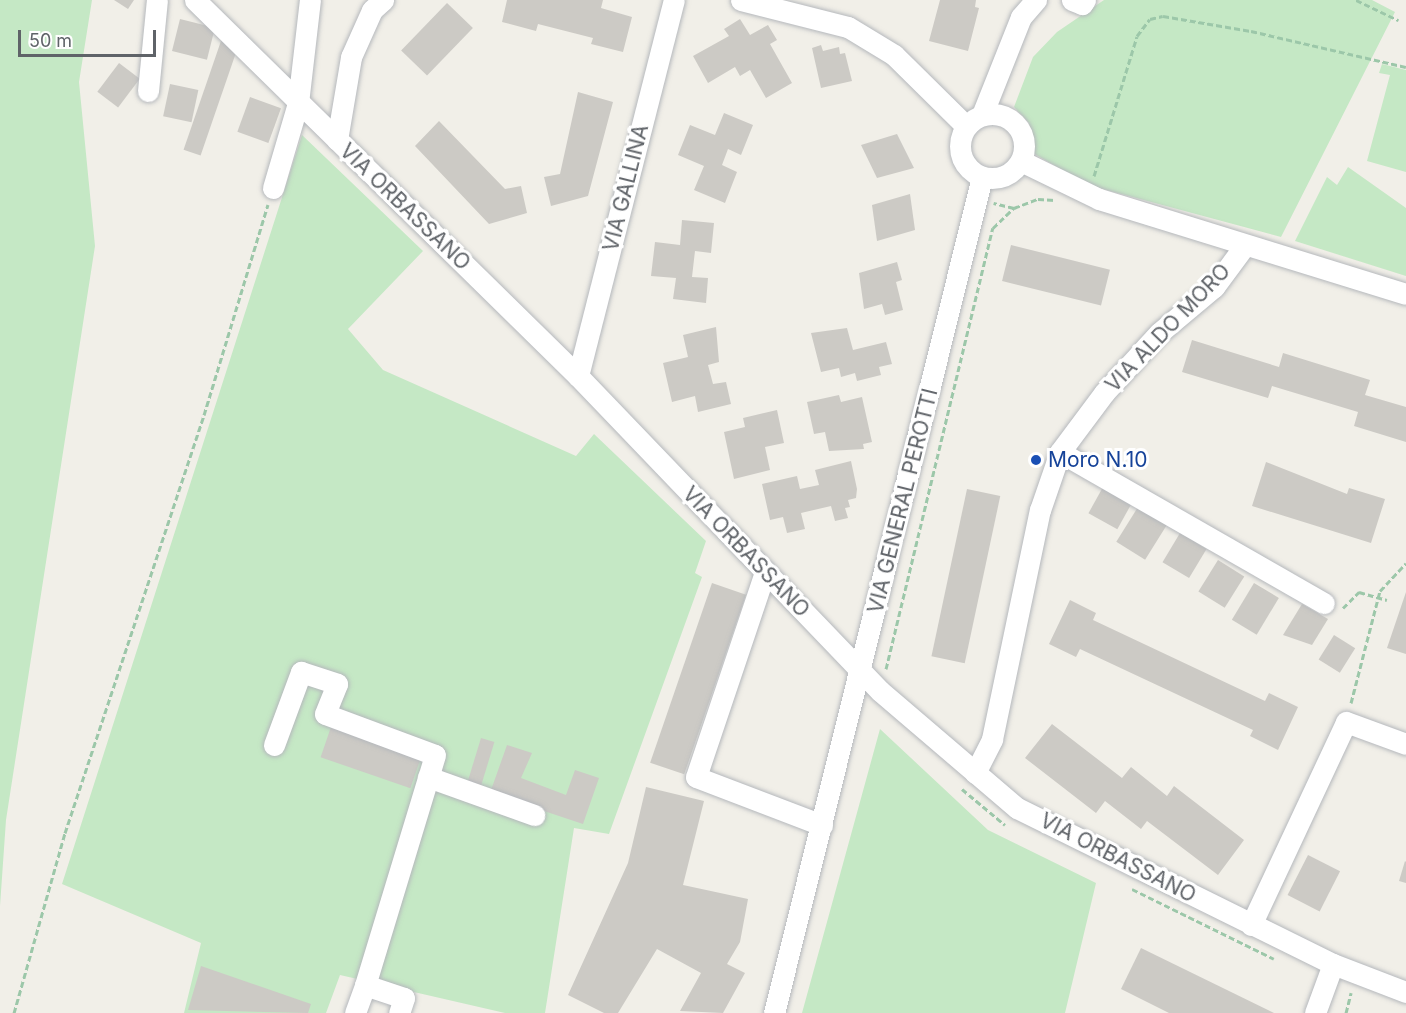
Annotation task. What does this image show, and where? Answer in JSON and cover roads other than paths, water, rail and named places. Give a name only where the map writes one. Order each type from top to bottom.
[{"type":"street","points":[[147,91],[157,0]]},
{"type":"street","name":"VIA ORBASSANO","points":[[195,0],[578,376],[880,691],[1017,808],[1333,964],[1406,992]]},
{"type":"street","points":[[273,188],[298,103],[310,0]]},
{"type":"street","points":[[337,140],[351,57],[372,10],[383,0]]},
{"type":"street","name":"VIA GALLINA","points":[[578,376],[674,0]]},
{"type":"street","points":[[741,0],[848,27],[894,55],[974,120],[1000,115],[1020,130],[1021,160]]},
{"type":"street","points":[[1021,160],[1002,177],[982,177],[964,162],[959,149],[1021,17],[1036,0]]},
{"type":"street","points":[[1072,0],[1082,4],[1085,0]]},
{"type":"street","points":[[1021,160],[1089,195],[1245,244]]},
{"type":"street","name":"VIA GENERAL PEROTTI","points":[[774,1013],[861,672],[982,177]]},
{"type":"street","name":"VIA ALDO MORO","points":[[975,773],[992,739],[1040,510],[1060,452],[1104,393],[1159,333],[1214,287],[1245,244],[1406,294]]},
{"type":"street","points":[[1060,452],[1324,603]]},
{"type":"street","points":[[765,572],[696,777],[822,825]]},
{"type":"street","points":[[274,745],[301,672],[337,684],[325,714],[435,755],[356,1013]]},
{"type":"street","points":[[1251,925],[1346,722],[1406,744]]},
{"type":"street","points":[[428,777],[534,815]]},
{"type":"street","points":[[1315,1013],[1333,964]]},
{"type":"street","points":[[365,985],[404,998],[399,1013]]},
{"type":"place","name":"Moro N.10","points":[[1036,460]]}]
